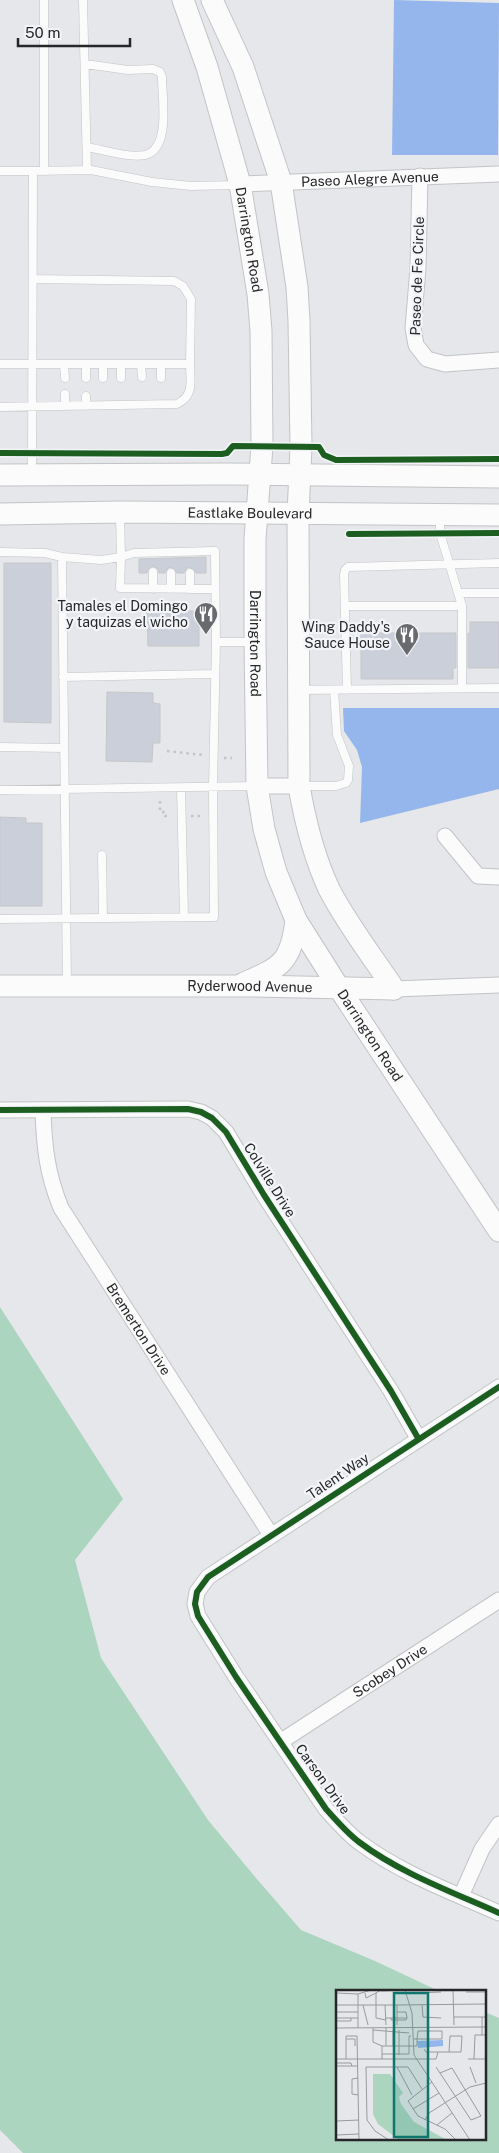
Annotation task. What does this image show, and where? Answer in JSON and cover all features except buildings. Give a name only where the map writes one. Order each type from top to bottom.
[{"type":"main road","name":"Darrington Road","points":[[183,0],[207,67],[240,184],[258,294],[261,330],[262,446],[257,514],[255,642],[257,786],[264,829],[276,872],[296,920],[499,1230]]},
{"type":"main road","points":[[212,0],[243,67],[281,182],[297,287],[300,321],[298,515],[299,786],[306,822],[329,888],[345,916],[394,989]]},
{"type":"main road","points":[[0,475],[499,477]]},
{"type":"main road","name":"Eastlake Boulevard","points":[[0,514],[120,512],[298,515],[499,515]]},
{"type":"main road","points":[[235,986],[268,972],[280,964],[290,952],[296,920]]},
{"type":"main road","name":"Ryderwood Avenue","points":[[0,986],[235,986],[394,989]]},
{"type":"street","name":"Paseo Alegre Avenue","points":[[240,184],[499,174]]},
{"type":"street","name":"Paseo de Fe Circle","points":[[420,176],[418,261],[413,328],[416,344],[427,358],[445,364],[499,360]]},
{"type":"street","points":[[257,786],[299,786]]},
{"type":"street","points":[[445,836],[478,876],[499,877]]},
{"type":"street","name":"Ryderwood Avenue","points":[[394,989],[499,985]]},
{"type":"street","name":"Colville Drive","points":[[0,1110],[188,1109],[201,1112],[219,1124],[390,1391],[418,1438]]},
{"type":"street","name":"Bremerton Drive","points":[[43,1110],[47,1167],[52,1188],[61,1208],[271,1535]]},
{"type":"street","name":"Talent Way","points":[[197,1592],[208,1577],[418,1438],[499,1387]]},
{"type":"street","name":"Carson Drive","points":[[197,1592],[195,1604],[198,1616],[236,1677],[326,1809],[358,1841],[388,1861],[499,1913]]},
{"type":"street","name":"Scobey Drive","points":[[280,1742],[499,1600]]},
{"type":"street","points":[[461,1896],[482,1849],[499,1824]]},
{"type":"lane","points":[[44,0],[44,171]]},
{"type":"lane","points":[[83,0],[87,170]]},
{"type":"lane","points":[[85,64],[160,72],[162,77],[163,130],[161,142],[154,152],[143,155],[86,147]]},
{"type":"lane","points":[[0,171],[87,170],[152,182],[191,186],[240,184]]},
{"type":"lane","points":[[32,475],[33,171]]},
{"type":"lane","points":[[0,407],[121,406],[141,405],[162,400],[177,404],[187,400],[190,392],[191,299],[183,286],[174,280],[33,279]]},
{"type":"lane","points":[[0,364],[190,364]]},
{"type":"lane","points":[[64,364],[65,378]]},
{"type":"lane","points":[[86,364],[86,378]]},
{"type":"lane","points":[[103,364],[103,378]]},
{"type":"lane","points":[[121,364],[121,378]]},
{"type":"lane","points":[[142,364],[142,377]]},
{"type":"lane","points":[[161,364],[161,378]]},
{"type":"lane","points":[[65,394],[65,406]]},
{"type":"lane","points":[[141,405],[142,395]]},
{"type":"lane","points":[[86,396],[86,406]]},
{"type":"lane","points":[[102,396],[102,406]]},
{"type":"lane","points":[[121,396],[121,406]]},
{"type":"lane","points":[[120,512],[120,588],[214,589]]},
{"type":"lane","points":[[440,515],[440,533],[462,606],[462,688]]},
{"type":"lane","points":[[0,552],[45,553],[62,557],[101,560],[134,553],[190,554],[215,551],[216,642],[213,756],[214,917],[0,919]]},
{"type":"lane","points":[[62,557],[67,986]]},
{"type":"lane","points":[[347,690],[344,575],[348,567],[499,563]]},
{"type":"lane","points":[[153,572],[153,589]]},
{"type":"lane","points":[[170,573],[171,589]]},
{"type":"lane","points":[[190,573],[190,589]]},
{"type":"lane","points":[[458,593],[499,593]]},
{"type":"lane","points":[[345,606],[462,606]]},
{"type":"lane","points":[[216,642],[255,642]]},
{"type":"lane","points":[[63,677],[214,674]]},
{"type":"lane","points":[[298,690],[499,688]]},
{"type":"lane","points":[[299,786],[336,786],[346,783],[348,780],[349,766],[337,735],[334,690]]},
{"type":"lane","points":[[0,747],[64,748]]},
{"type":"lane","points":[[0,790],[257,786]]},
{"type":"lane","points":[[181,788],[184,917]]},
{"type":"lane","points":[[102,855],[103,918]]},
{"type":"path","points":[[167,751],[232,758]]},
{"type":"green space","points":[[0,1307],[123,1499],[75,1560],[101,1658],[208,1820],[301,1930],[375,1961],[437,1990],[336,1990],[336,2140],[486,2140],[486,2012],[499,2018],[499,2153],[23,2153],[0,2130]]},
{"type":"water","points":[[394,0],[499,3],[498,155],[392,155]]},
{"type":"water","points":[[343,708],[499,708],[499,789],[360,823],[362,767],[357,750],[344,731]]},
{"type":"cycle path","points":[[0,453],[222,454],[227,453],[233,446],[319,447],[324,455],[336,460],[499,459]]},
{"type":"cycle path","points":[[349,534],[499,533]]},
{"type":"cycle path","points":[[0,1110],[188,1109],[201,1112],[212,1118],[226,1132],[264,1195],[391,1391],[418,1438]]},
{"type":"cycle path","points":[[499,1387],[208,1577],[197,1592],[195,1604],[198,1616],[236,1677],[326,1809],[346,1831],[375,1853],[409,1873],[499,1913]]},
{"type":"place","name":"Tamales el Domingo y taquizas el wicho","points":[[206,635]]},
{"type":"place","name":"Wing Daddy's Sauce House","points":[[407,656]]}]
